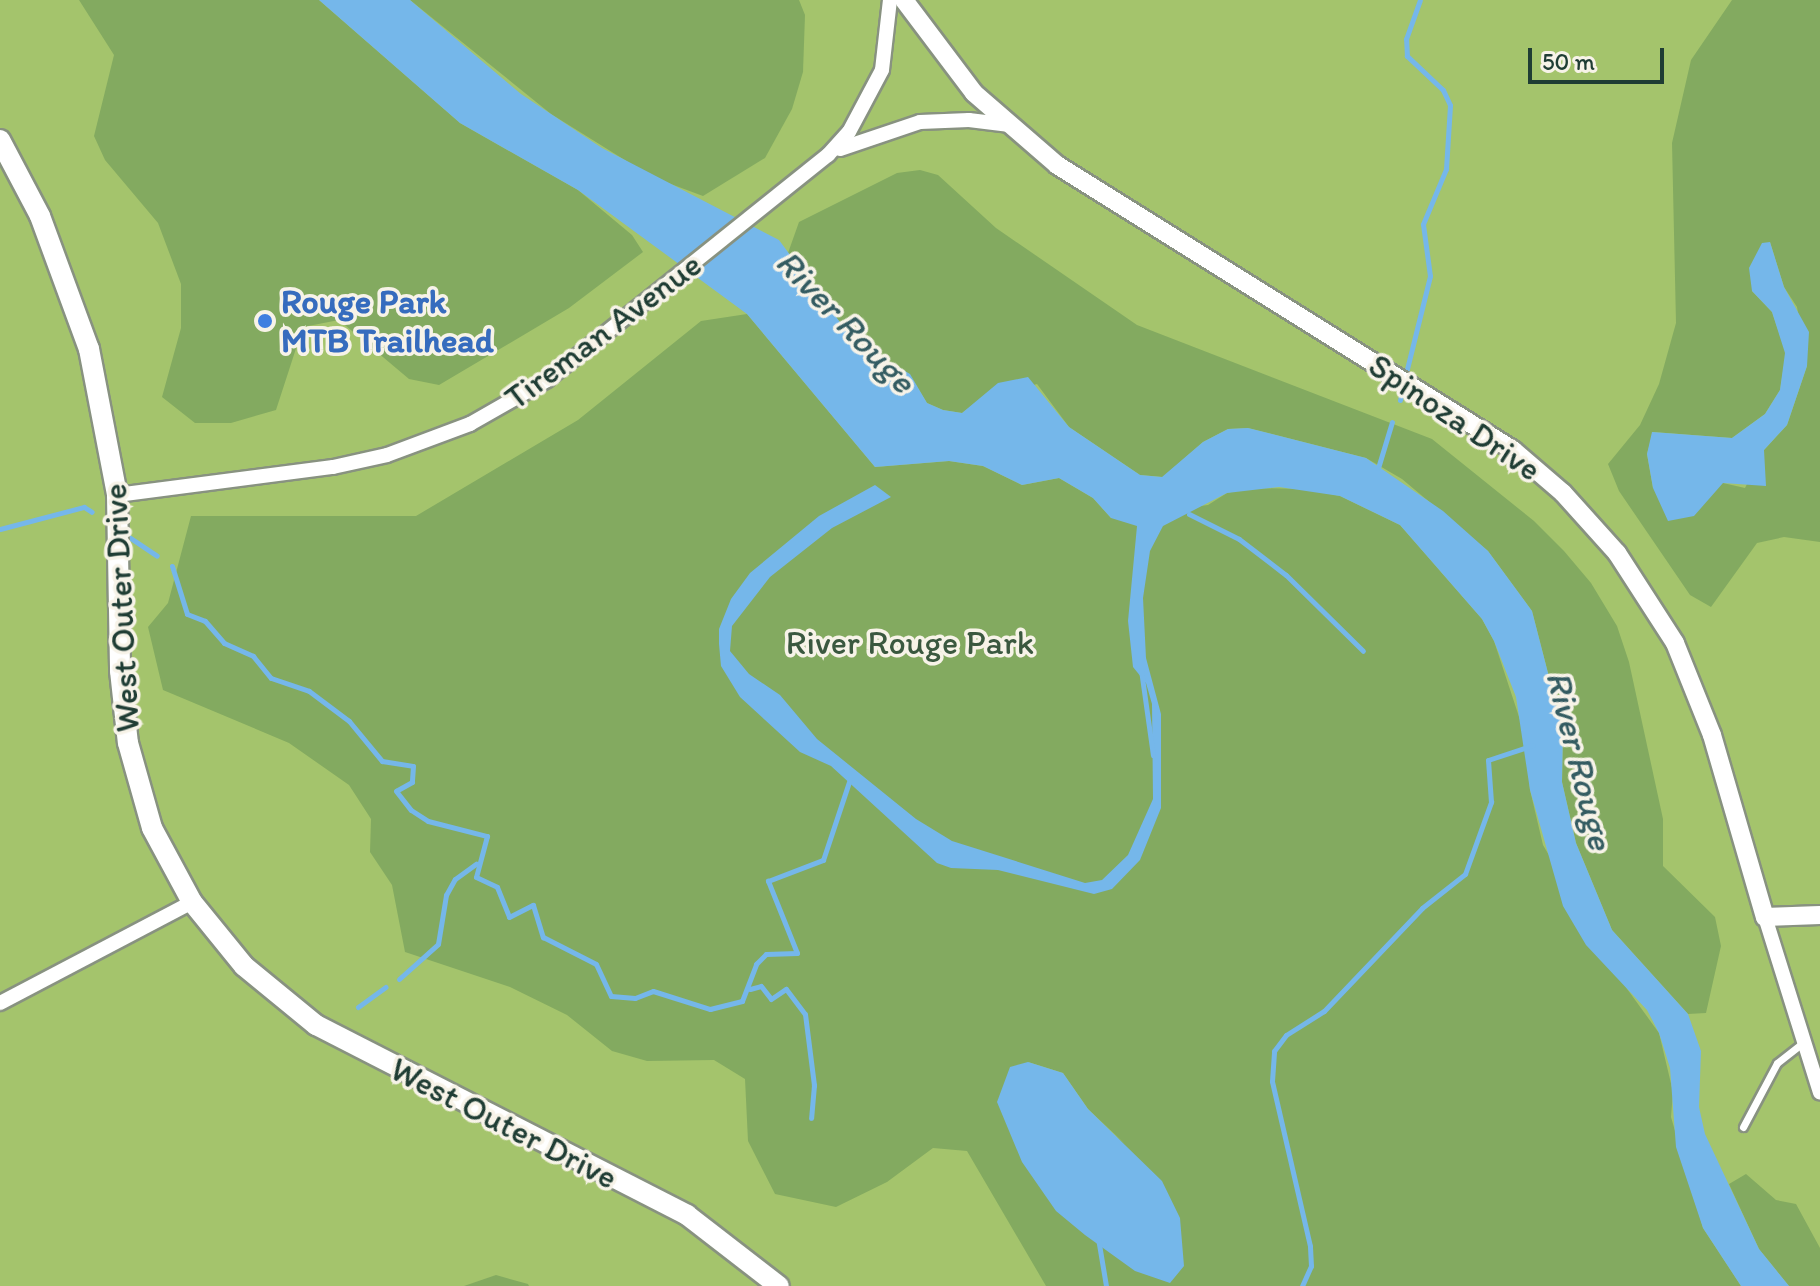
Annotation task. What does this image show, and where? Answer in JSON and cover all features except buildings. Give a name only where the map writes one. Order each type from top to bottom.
[{"type":"main road","name":"West Outer Drive","points":[[0,140],[67,282],[102,404],[117,495],[120,671],[128,743],[152,828],[192,902],[244,966],[316,1025],[687,1215],[779,1286]]},
{"type":"street","points":[[828,155],[849,132],[875,89],[888,43],[890,0]]},
{"type":"street","name":"Spinoza Drive","points":[[904,0],[943,57],[1010,125],[1125,212],[1513,450],[1563,493],[1617,553],[1675,643],[1712,735],[1820,1093]]},
{"type":"street","points":[[828,155],[872,134],[920,122],[969,120],[1010,125]]},
{"type":"street","name":"Tireman Avenue","points":[[117,495],[333,467],[439,437],[547,380],[667,287],[828,155]]},
{"type":"street","points":[[0,1003],[192,902]]},
{"type":"street","points":[[1765,917],[1820,915]]},
{"type":"lane","points":[[1743,1127],[1777,1063],[1804,1042]]},
{"type":"green space","name":"River Rouge Park","points":[[0,0],[1820,0],[1820,1286],[0,1286]]},
{"type":"green space","points":[[79,0],[319,0],[460,123],[578,190],[632,235],[643,252],[569,308],[439,385],[409,379],[339,320],[303,327],[276,410],[231,423],[195,423],[162,397],[181,328],[181,284],[158,223],[105,160],[94,136],[114,55]]},
{"type":"green space","points":[[410,0],[799,0],[805,15],[803,72],[792,109],[765,158],[703,196],[652,177],[551,114]]},
{"type":"green space","points":[[1732,0],[1820,0],[1820,542],[1784,537],[1757,543],[1711,607],[1690,595],[1619,491],[1608,464],[1640,425],[1659,384],[1676,323],[1672,143],[1691,60]],"holes":[[[1770,242],[1784,287],[1797,307],[1807,366],[1787,425],[1764,450],[1745,488],[1723,483],[1653,488],[1647,454],[1653,432],[1732,438],[1765,414],[1780,390],[1786,353],[1772,312],[1752,291]]]},
{"type":"green space","points":[[920,170],[938,175],[996,228],[1137,325],[1432,439],[1534,521],[1564,551],[1591,583],[1617,626],[1629,662],[1663,819],[1663,866],[1715,917],[1721,946],[1706,1013],[1688,1014],[1612,930],[1576,843],[1562,782],[1563,731],[1532,611],[1488,551],[1402,479],[1366,458],[1248,428],[1228,429],[1203,442],[1163,477],[1140,475],[1069,427],[1037,384],[980,400],[962,413],[927,403],[909,374],[893,364],[871,364],[788,253],[799,222],[897,173]]},
{"type":"green space","points":[[747,314],[875,467],[949,461],[983,466],[1022,485],[1059,478],[1093,498],[1111,518],[1208,505],[1227,493],[1250,488],[1305,489],[1340,496],[1400,525],[1482,619],[1494,641],[1525,735],[1530,790],[1543,845],[1625,986],[1659,1033],[1673,1092],[1671,1117],[1703,1228],[1741,1286],[1046,1286],[967,1151],[933,1148],[887,1182],[836,1207],[775,1194],[748,1141],[745,1079],[714,1060],[647,1061],[612,1051],[567,1015],[510,987],[405,952],[392,885],[370,852],[371,819],[349,785],[289,743],[163,690],[148,627],[168,603],[191,516],[416,516],[578,420],[701,321]],"holes":[[[1028,1062],[1063,1073],[1088,1109],[1125,1144]]]},
{"type":"green space","points":[[1746,1174],[1776,1200],[1796,1204],[1820,1248],[1820,1286],[1789,1286],[1759,1249],[1729,1184]]},
{"type":"green space","points":[[496,1275],[528,1284],[529,1286],[464,1286]]},
{"type":"water","points":[[319,0],[410,0],[521,94],[602,148],[779,240],[871,364],[893,364],[910,374],[927,403],[962,413],[998,383],[1028,377],[1069,427],[1140,475],[1162,477],[1203,442],[1228,429],[1248,428],[1366,458],[1443,511],[1488,551],[1532,611],[1563,731],[1562,782],[1576,843],[1612,930],[1688,1014],[1701,1051],[1699,1107],[1705,1134],[1759,1249],[1789,1286],[1741,1286],[1703,1228],[1676,1147],[1670,1068],[1659,1033],[1647,1010],[1586,945],[1563,906],[1530,790],[1516,697],[1494,641],[1482,619],[1400,525],[1340,496],[1279,487],[1227,493],[1163,526],[1150,551],[1143,598],[1146,658],[1161,714],[1161,808],[1140,860],[1112,889],[1094,894],[998,870],[951,868],[937,863],[831,766],[800,752],[740,697],[721,666],[719,629],[731,599],[750,573],[819,516],[875,485],[891,497],[832,528],[770,577],[732,626],[730,651],[749,674],[780,695],[817,739],[916,819],[952,841],[1085,883],[1102,880],[1128,855],[1153,799],[1152,704],[1146,683],[1133,667],[1128,621],[1137,526],[1111,518],[1093,498],[1059,478],[1022,485],[983,466],[949,461],[875,467],[747,314],[578,190],[460,123]]},
{"type":"water","points":[[1770,242],[1784,287],[1809,332],[1807,366],[1787,425],[1764,450],[1766,486],[1723,483],[1694,516],[1668,521],[1653,488],[1647,454],[1652,432],[1732,438],[1765,414],[1780,390],[1785,353],[1772,312],[1752,291],[1749,268],[1762,243]]},
{"type":"water","points":[[1028,1062],[1063,1073],[1088,1109],[1162,1181],[1180,1218],[1184,1266],[1170,1283],[1135,1271],[1085,1235],[1056,1211],[1022,1162],[997,1102],[1010,1067]]},
{"type":"waterway","points":[[1405,377],[1430,276],[1423,224],[1446,169],[1450,105],[1443,90],[1407,56],[1406,39],[1420,0]]},
{"type":"waterway","points":[[1400,400],[1401,396]]},
{"type":"waterway","points":[[1378,468],[1392,422]]},
{"type":"waterway","points":[[0,529],[84,507],[92,512]]},
{"type":"waterway","points":[[1189,514],[1239,539],[1286,575],[1363,651]]},
{"type":"waterway","points":[[126,535],[157,556]]},
{"type":"waterway","points":[[172,566],[187,614],[205,621],[224,643],[253,656],[271,678],[309,691],[349,721],[382,761],[413,766],[412,782],[396,791],[411,810],[428,821],[487,836],[476,877],[497,887],[509,917],[533,905],[543,937],[596,964],[611,996],[635,998],[653,991],[710,1009],[742,1001],[756,964],[766,954],[797,953],[768,881],[823,860],[850,779]]},
{"type":"waterway","points":[[1141,670],[1153,755]]},
{"type":"waterway","points":[[1302,1286],[1311,1266],[1310,1246],[1272,1081],[1274,1051],[1286,1035],[1324,1011],[1422,908],[1465,874],[1491,802],[1488,760],[1533,745]]},
{"type":"waterway","points":[[399,979],[438,944],[446,895],[455,879],[476,864]]},
{"type":"waterway","points":[[750,989],[761,986],[771,999],[786,989],[805,1014],[814,1085],[811,1118]]},
{"type":"waterway","points":[[358,1007],[386,987]]},
{"type":"waterway","points":[[1098,1238],[1106,1286]]},
{"type":"place","name":"Rouge Park MTB Trailhead","points":[[265,321]]},
{"type":"water label","name":"River Rouge","points":[[846,321]]},
{"type":"water label","name":"River Rouge","points":[[1580,760]]}]
